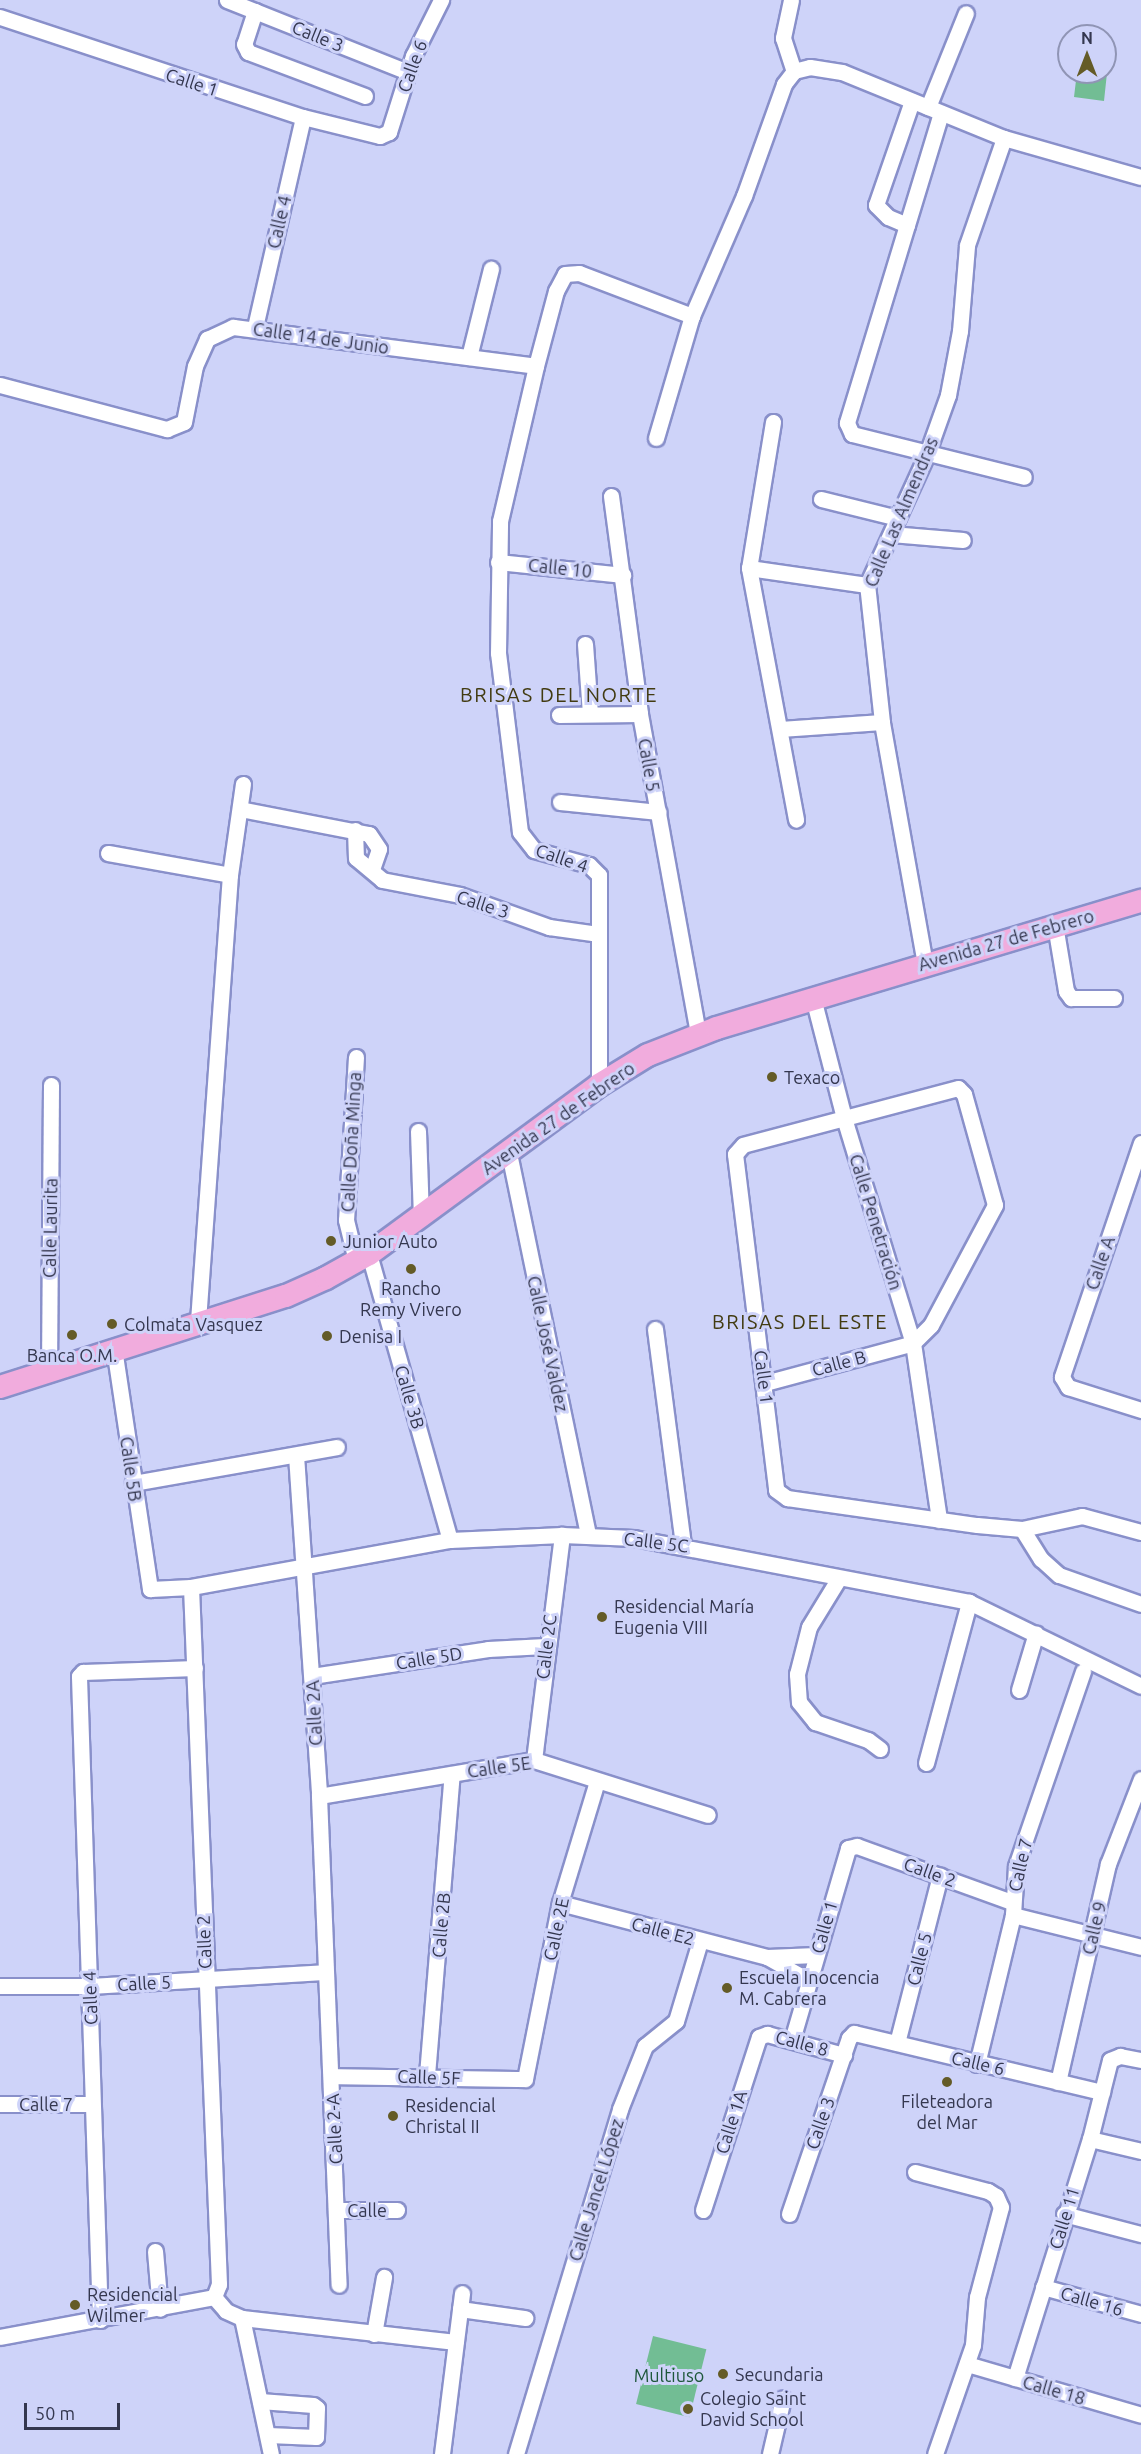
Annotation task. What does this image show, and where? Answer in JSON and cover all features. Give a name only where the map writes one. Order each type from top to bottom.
[{"type":"main road","name":"Avenida 27 de Febrero","points":[[0,1387],[198,1321],[286,1296],[363,1258],[421,1218],[599,1085],[648,1055],[698,1034],[813,998],[1141,901]]},
{"type":"street","name":"Calle 3","points":[[227,0],[408,72]]},
{"type":"street","name":"Calle 6","points":[[387,134],[408,72],[441,0]]},
{"type":"street","points":[[791,0],[783,38],[794,71]]},
{"type":"street","points":[[255,11],[243,45],[248,52],[364,96]]},
{"type":"street","points":[[966,13],[934,110],[907,225],[847,423],[852,434],[1024,477]]},
{"type":"street","name":"Calle 1","points":[[0,17],[303,117],[380,136],[387,134]]},
{"type":"street","points":[[656,438],[692,316],[744,196],[784,84],[794,71],[825,68],[1004,138],[1141,177]]},
{"type":"street","points":[[907,225],[888,217],[876,205],[912,101]]},
{"type":"street","name":"Calle 4","points":[[255,327],[303,117]]},
{"type":"street","name":"Calle Las Almendras","points":[[925,964],[882,722],[867,585],[927,454],[948,395],[960,331],[967,245],[1004,138]]},
{"type":"street","points":[[469,357],[491,269]]},
{"type":"street","points":[[498,562],[504,492],[558,284],[569,272],[692,316]]},
{"type":"street","name":"Calle 14 de Junio","points":[[0,385],[151,428],[173,429],[184,422],[195,366],[207,339],[220,330],[255,327],[536,366]]},
{"type":"street","points":[[773,422],[749,568],[796,820]]},
{"type":"street","name":"Calle 5","points":[[611,496],[640,714],[698,1034]]},
{"type":"street","points":[[821,499],[898,518]]},
{"type":"street","points":[[891,534],[963,540]]},
{"type":"street","name":"Calle 4","points":[[498,562],[498,652],[519,832],[534,850],[596,870],[600,880],[599,1085]]},
{"type":"street","name":"Calle 10","points":[[498,562],[623,574]]},
{"type":"street","points":[[749,568],[867,585]]},
{"type":"street","points":[[585,644],[590,714]]},
{"type":"street","points":[[559,715],[640,714]]},
{"type":"street","points":[[780,729],[882,722]]},
{"type":"street","points":[[198,1321],[230,875],[243,784]]},
{"type":"street","points":[[560,802],[658,812]]},
{"type":"street","points":[[240,809],[356,830],[376,840],[379,849],[372,869]]},
{"type":"street","name":"Calle 3","points":[[356,830],[356,858],[361,866],[372,869],[382,880],[460,895],[543,925],[598,934]]},
{"type":"street","points":[[108,853],[230,875]]},
{"type":"street","points":[[1055,925],[1066,992],[1071,998],[1114,998]]},
{"type":"street","name":"Calle Penetración","points":[[813,998],[844,1118],[913,1343],[939,1520]]},
{"type":"street","name":"Calle Doña Minga","points":[[356,1057],[346,1220],[363,1258]]},
{"type":"street","name":"Calle Laurita","points":[[48,1372],[51,1085]]},
{"type":"street","points":[[844,1118],[950,1087],[964,1094],[995,1205],[931,1325],[913,1343]]},
{"type":"street","name":"Calle 1","points":[[844,1118],[743,1145],[735,1154],[778,1494],[787,1498],[939,1520]]},
{"type":"street","points":[[418,1131],[421,1218]]},
{"type":"street","name":"Calle A","points":[[1141,1143],[1062,1371],[1064,1383],[1141,1410]]},
{"type":"street","name":"Calle José Valdez","points":[[509,1153],[588,1535]]},
{"type":"street","name":"Calle 3B","points":[[363,1258],[450,1540]]},
{"type":"street","points":[[655,1329],[683,1544]]},
{"type":"street","name":"Calle B","points":[[765,1383],[913,1343]]},
{"type":"street","name":"Calle 5B","points":[[114,1348],[150,1589]]},
{"type":"street","points":[[133,1483],[337,1447]]},
{"type":"street","name":"Calle 2A","points":[[296,1455],[319,1796],[324,1972]]},
{"type":"street","points":[[939,1520],[1022,1529],[1082,1516],[1141,1532]]},
{"type":"street","points":[[1022,1529],[1041,1559],[1059,1575],[1141,1604]]},
{"type":"street","name":"Calle 2C","points":[[534,1760],[545,1646],[562,1535]]},
{"type":"street","name":"Calle 5C","points":[[150,1589],[191,1587],[450,1540],[588,1535],[683,1544],[839,1578],[969,1602],[1141,1686]]},
{"type":"street","points":[[839,1578],[809,1627],[797,1674],[799,1702],[815,1722],[868,1740],[880,1749]]},
{"type":"street","name":"Calle 2","points":[[191,1587],[219,2284],[214,2297]]},
{"type":"street","points":[[926,1763],[969,1602]]},
{"type":"street","points":[[1019,1690],[1036,1633]]},
{"type":"street","name":"Calle 5D","points":[[312,1676],[488,1649],[545,1646]]},
{"type":"street","name":"Calle 4","points":[[100,2320],[90,1986],[82,1846],[79,1676],[83,1672],[195,1668]]},
{"type":"street","name":"Calle 7","points":[[977,2064],[1013,1908],[1016,1866],[1083,1671]]},
{"type":"street","name":"Calle 5E","points":[[319,1796],[534,1760],[708,1815]]},
{"type":"street","name":"Calle 2B","points":[[428,2075],[452,1774]]},
{"type":"street","name":"Calle 9","points":[[1058,2082],[1108,1864],[1141,1779]]},
{"type":"street","name":"Calle 2E","points":[[525,2079],[560,1903],[597,1781]]},
{"type":"street","name":"Calle 2","points":[[848,1848],[857,1846],[940,1875],[1013,1908],[1092,1936],[1141,1947]]},
{"type":"street","name":"Calle 1","points":[[792,2040],[848,1848]]},
{"type":"street","name":"Calle 5","points":[[897,2043],[940,1875]]},
{"type":"street","name":"Calle E2","points":[[560,1903],[767,1957],[808,1980]]},
{"type":"street","name":"Calle Jancel López","points":[[516,2454],[620,2109],[645,2046],[676,2021],[700,1941]]},
{"type":"street","name":"Calle E2","points":[[767,1957],[816,1954]]},
{"type":"street","name":"Calle 5","points":[[0,1986],[90,1986],[324,1972]]},
{"type":"street","name":"Calle 2-A","points":[[324,1972],[338,2210],[339,2285]]},
{"type":"street","name":"Calle 3","points":[[789,2214],[844,2055],[854,2033]]},
{"type":"street","name":"Calle 6","points":[[854,2033],[1102,2092]]},
{"type":"street","name":"Calle 8","points":[[760,2035],[792,2040],[844,2055]]},
{"type":"street","name":"Calle 1A","points":[[703,2210],[760,2035]]},
{"type":"street","name":"Calle 11","points":[[1015,2378],[1064,2214],[1090,2139],[1112,2058],[1141,2060]]},
{"type":"street","name":"Calle 5F","points":[[331,2076],[428,2075],[498,2084],[525,2079]]},
{"type":"street","name":"Calle 7","points":[[0,2104],[92,2104]]},
{"type":"street","points":[[1090,2139],[1141,2151]]},
{"type":"street","points":[[915,2172],[988,2191],[1000,2201],[1001,2215],[977,2297],[967,2364],[935,2454]]},
{"type":"street","name":"Calle","points":[[338,2210],[397,2210]]},
{"type":"street","points":[[1064,2214],[1141,2234]]},
{"type":"street","points":[[155,2251],[160,2309]]},
{"type":"street","points":[[374,2334],[384,2277]]},
{"type":"street","name":"Calle 16","points":[[1043,2287],[1141,2314]]},
{"type":"street","points":[[0,2337],[160,2309],[214,2297],[226,2312],[242,2319],[456,2342]]},
{"type":"street","points":[[442,2454],[461,2301],[525,2318]]},
{"type":"street","points":[[242,2319],[271,2454]]},
{"type":"street","name":"Calle 18","points":[[967,2364],[1141,2415]]},
{"type":"street","points":[[770,2454],[783,2398]]},
{"type":"street","points":[[260,2401],[314,2404],[317,2408],[316,2437],[268,2436]]},
{"type":"green space","points":[[1076,84],[1106,84],[1104,101],[1074,97]]},
{"type":"green space","name":"Multiuso","points":[[653,2336],[706,2349],[689,2417],[636,2404]]},
{"type":"place","name":"Texaco","points":[[772,1077]]},
{"type":"place","name":"Junior Auto","points":[[331,1241]]},
{"type":"place","name":"Rancho Remy Vivero","points":[[411,1269]]},
{"type":"place","name":"Colmata Vasquez","points":[[112,1324]]},
{"type":"place","name":"Banca O.M.","points":[[72,1335]]},
{"type":"place","name":"Denisa I","points":[[327,1336]]},
{"type":"place","name":"Residencial María Eugenia VIII","points":[[602,1617]]},
{"type":"place","name":"Escuela Inocencia M. Cabrera","points":[[727,1988]]},
{"type":"place","name":"Fileteadora del Mar","points":[[947,2082]]},
{"type":"place","name":"Residencial Christal II","points":[[393,2116]]},
{"type":"place","name":"Residencial Wilmer","points":[[75,2305]]},
{"type":"place","name":"Secundaria","points":[[723,2374]]},
{"type":"place","name":"Colegio Saint David School","points":[[688,2409]]},
{"type":"district","name":"BRISAS DEL NORTE","points":[[559,694]]},
{"type":"district","name":"BRISAS DEL ESTE","points":[[800,1321]]}]
